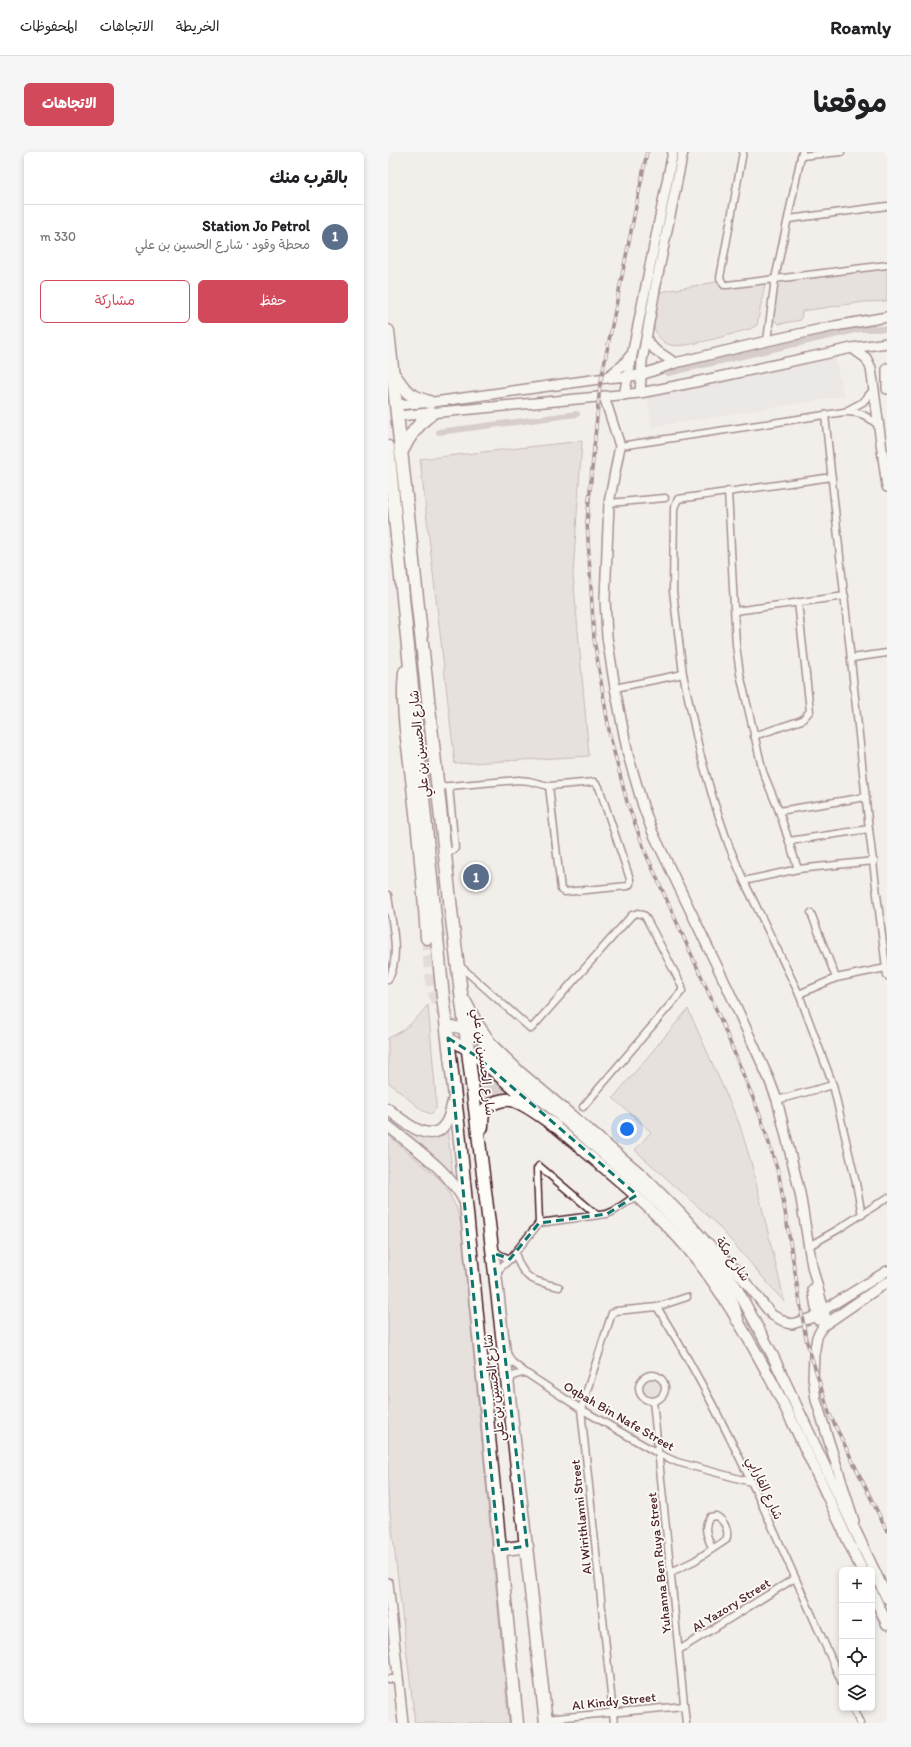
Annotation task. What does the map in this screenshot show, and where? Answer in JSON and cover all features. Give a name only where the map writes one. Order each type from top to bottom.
[{"type":"highway","name":"شارع الحسين بن علي","points":[[388,331],[393,374],[393,411],[402,451],[444,787],[448,827],[445,852],[460,991],[496,1273],[546,1721]]},
{"type":"highway","points":[[393,374],[411,396],[430,407],[406,442],[402,451]]},
{"type":"highway","name":"شارع الحسين بن علي","points":[[388,447],[392,532],[409,653],[446,1025],[466,1203],[517,1723]]},
{"type":"highway","points":[[409,653],[404,682],[405,712],[417,819],[427,938]]},
{"type":"highway","points":[[460,991],[485,1046],[673,1217],[692,1239],[717,1274],[730,1298],[737,1319]]},
{"type":"highway","points":[[480,1142],[483,1113],[490,1106],[502,1101],[514,1100],[555,1126]]},
{"type":"highway","points":[[499,1550],[527,1546]]},
{"type":"main road","name":"شارع مكة","points":[[446,1025],[465,1029],[520,1072],[642,1175],[681,1214],[703,1239],[735,1284],[770,1350],[887,1598]]},
{"type":"main road","points":[[448,1038],[468,1049],[555,1126],[637,1195],[689,1250],[737,1319],[788,1412],[861,1567]]},
{"type":"main road","points":[[388,1109],[413,1129],[428,1133],[435,1132],[448,1120],[454,1095]]},
{"type":"main road","points":[[388,1126],[443,1172],[458,1188],[466,1203]]},
{"type":"main road","points":[[875,1598],[887,1624]]},
{"type":"street","points":[[624,395],[672,152]]},
{"type":"street","points":[[640,393],[646,339],[682,152]]},
{"type":"street","points":[[743,152],[720,280],[727,285],[887,265]]},
{"type":"street","points":[[768,340],[775,279],[802,154],[841,152]]},
{"type":"street","points":[[789,219],[887,206]]},
{"type":"street","points":[[430,407],[589,380],[641,375],[675,363],[768,340],[887,317]]},
{"type":"street","points":[[646,339],[654,350],[675,363]]},
{"type":"street","points":[[393,411],[430,407],[640,393],[691,384],[852,348],[887,343]]},
{"type":"street","points":[[852,348],[861,354],[868,362],[874,388],[885,458],[887,487]]},
{"type":"street","points":[[606,378],[623,365],[632,353]]},
{"type":"street","points":[[887,368],[887,389]]},
{"type":"street","points":[[589,380],[589,397]]},
{"type":"street","points":[[844,412],[863,402],[874,388]]},
{"type":"street","points":[[604,396],[620,446],[609,503],[605,599],[607,637],[628,755],[643,806],[653,833],[729,991],[769,1079],[776,1100],[800,1193],[812,1266],[816,1274],[820,1313],[820,1330],[814,1355],[814,1388],[816,1400],[857,1533]]},
{"type":"street","points":[[620,446],[854,411],[862,414],[879,426]]},
{"type":"street","points":[[825,415],[869,829],[887,976]]},
{"type":"street","points":[[832,477],[681,498],[675,503],[674,508],[673,591],[683,674],[700,753],[714,802],[729,846],[744,881],[798,994],[833,1086],[862,1215]]},
{"type":"street","points":[[728,491],[736,645],[740,674],[763,772],[779,810],[798,869]]},
{"type":"street","points":[[609,503],[665,498]]},
{"type":"street","points":[[735,611],[845,596]]},
{"type":"street","points":[[754,736],[802,720],[810,711],[798,602]]},
{"type":"street","points":[[852,658],[887,653]]},
{"type":"street","points":[[615,688],[683,674]]},
{"type":"street","points":[[444,787],[519,780],[549,786],[591,782],[599,786],[630,879],[630,884],[628,886],[565,892],[561,890],[549,786]]},
{"type":"street","points":[[779,810],[866,797]]},
{"type":"street","points":[[789,841],[869,829]]},
{"type":"street","points":[[744,881],[798,869],[874,861]]},
{"type":"street","points":[[388,895],[396,958],[393,970],[388,980]]},
{"type":"street","points":[[457,962],[531,1029],[632,914],[638,913],[645,916],[682,986],[682,991],[583,1107]]},
{"type":"street","points":[[811,913],[836,978]]},
{"type":"street","points":[[798,994],[836,978],[886,968]]},
{"type":"street","points":[[776,1100],[833,1086]]},
{"type":"street","points":[[496,1273],[510,1259],[539,1223],[537,1169],[539,1166],[596,1215]]},
{"type":"street","points":[[539,1223],[614,1211],[637,1195]]},
{"type":"street","points":[[809,1246],[862,1215],[887,1198]]},
{"type":"street","points":[[703,1239],[722,1255],[768,1311],[777,1319],[792,1324],[803,1322],[820,1313],[887,1271]]},
{"type":"street","points":[[492,1243],[495,1252],[510,1259]]},
{"type":"street","points":[[514,1253],[520,1267],[527,1277],[559,1287]]},
{"type":"street","points":[[820,1330],[827,1322],[887,1282]]},
{"type":"street","points":[[657,1308],[687,1297]]},
{"type":"street","name":"Al Wirithlanni Street","points":[[614,1723],[581,1409],[612,1313],[616,1311],[657,1308]]},
{"type":"street","name":"شارع الفارابي","points":[[657,1308],[709,1397],[751,1482],[839,1675]]},
{"type":"street","points":[[820,1313],[827,1322]]},
{"type":"street","name":"Oqbah Bin Nafe Street","points":[[503,1344],[512,1362],[526,1373],[581,1409],[659,1454],[677,1462],[751,1482]]},
{"type":"street","points":[[508,1387],[511,1377],[526,1373]]},
{"type":"street","points":[[653,1376],[664,1382],[665,1390],[661,1398],[653,1401],[645,1399],[639,1389],[645,1378],[653,1376]]},
{"type":"street","name":"Yuhanna Ben Ruya Street","points":[[653,1401],[686,1723]]},
{"type":"street","points":[[671,1572],[694,1561],[726,1540],[728,1534],[722,1520],[716,1516],[710,1517],[706,1524],[707,1534],[712,1548]]},
{"type":"street","name":"Al Yazory Street","points":[[679,1650],[795,1578]]},
{"type":"street","points":[[388,1583],[404,1723]]},
{"type":"street","points":[[388,1680],[398,1679]]},
{"type":"street","name":"Al Kindy Street","points":[[546,1721],[613,1712],[684,1706]]},
{"type":"street","points":[[854,1711],[860,1723]]},
{"type":"highlighted area","points":[[448,1038],[476,1056],[637,1195],[607,1214],[539,1223],[510,1259],[493,1253],[527,1546],[499,1550]]},
{"type":"shaded area","points":[[887,265],[887,301],[864,302],[802,311],[801,320],[779,324],[772,319],[778,282]]},
{"type":"shaded area","points":[[761,278],[765,284],[757,325],[750,329],[698,343],[678,346],[667,344],[656,333],[653,318],[660,292],[716,282]]},
{"type":"shaded area","points":[[833,350],[844,396],[652,427],[646,390]]},
{"type":"shaded area","points":[[582,441],[573,574],[589,756],[455,764],[420,459]]},
{"type":"shaded area","points":[[428,1005],[436,1098],[436,1109],[431,1114],[423,1111],[388,1082],[388,1038],[400,1032],[415,1020]]},
{"type":"shaded area","points":[[688,1009],[739,1123],[751,1162],[785,1303],[715,1222],[635,1150],[651,1132],[613,1098]]},
{"type":"shaded area","points":[[475,1063],[510,1090],[509,1094],[492,1099],[480,1106]]},
{"type":"shaded area","points":[[388,1113],[409,1131],[423,1137],[438,1135],[447,1129],[453,1176],[388,1121]]},
{"type":"shaded area","points":[[388,1135],[444,1183],[457,1209],[461,1225],[509,1723],[415,1723],[388,1495]]},
{"type":"shaded area","points":[[652,1378],[660,1381],[663,1389],[660,1397],[652,1400],[644,1397],[641,1389],[644,1381]]},
{"type":"waterway","points":[[668,373],[860,329],[887,329]]},
{"type":"waterway","points":[[439,432],[577,414]]},
{"type":"tunnel","points":[[427,938],[433,989],[440,1009],[445,1017]]},
{"type":"railway","points":[[647,152],[600,385],[587,522],[594,639],[610,736],[627,802],[646,854],[720,1018],[760,1115],[779,1175],[806,1339],[829,1413],[887,1531]]},
{"type":"place","name":"Station Jo Petrol","points":[[476,877]]}]
